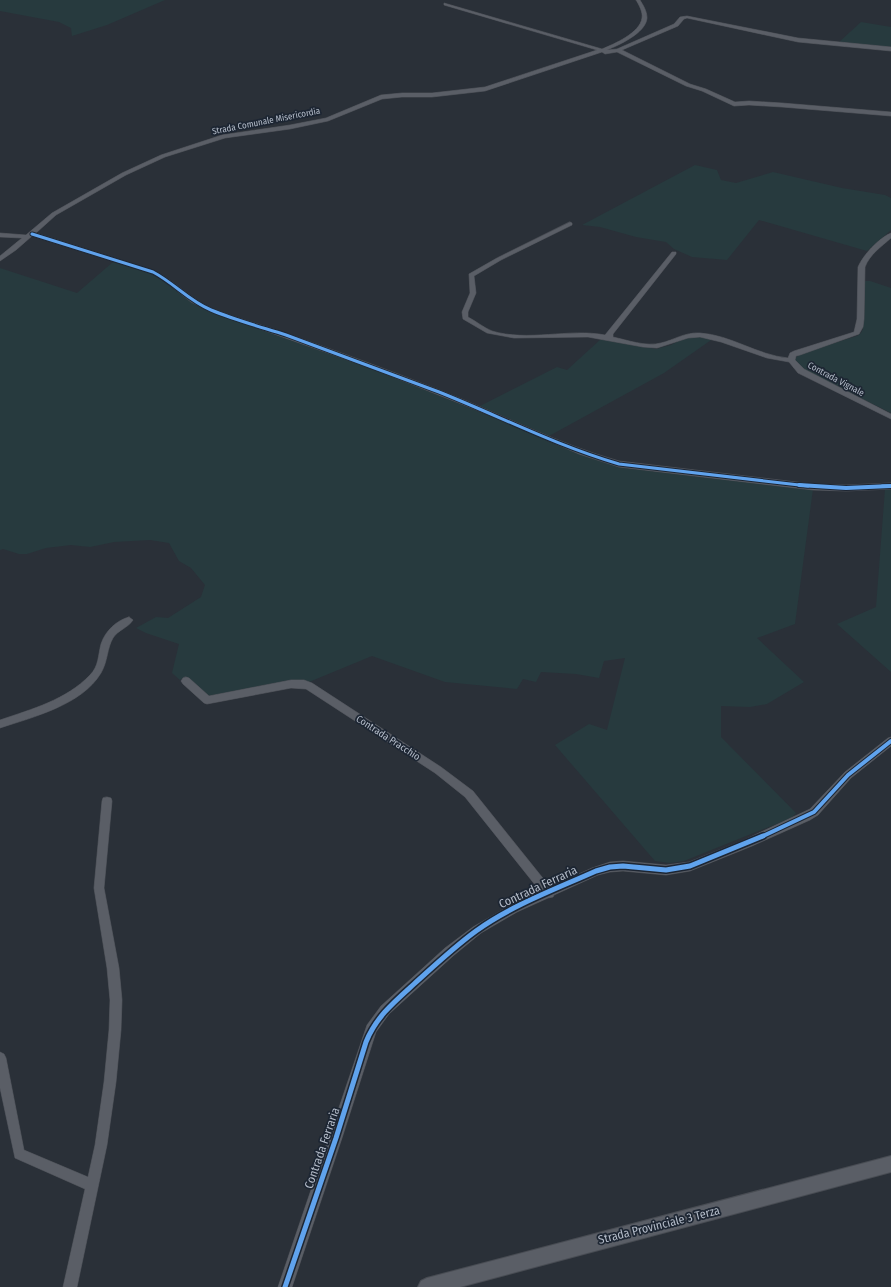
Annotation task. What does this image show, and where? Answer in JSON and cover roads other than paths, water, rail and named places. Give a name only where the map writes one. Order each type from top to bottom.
[{"type":"street","name":"Strada Comunale Misericordia","points":[[0,258],[30,236],[54,214],[124,174],[163,156],[224,136],[290,127],[328,119],[381,97],[432,95],[485,89],[601,50],[629,37],[642,26],[645,18],[638,0]]},
{"type":"street","points":[[446,4],[601,50]]},
{"type":"street","points":[[592,53],[618,50],[676,25],[682,18],[687,17],[798,40],[891,49]]},
{"type":"street","points":[[618,50],[682,82],[734,104],[749,103],[782,105],[891,114]]},
{"type":"street","points":[[570,224],[499,259],[471,275],[473,293],[464,315],[469,321],[485,330],[503,335],[588,336],[609,338],[651,346],[668,343],[686,335],[702,335],[726,340],[780,359],[791,360]]},
{"type":"street","name":"Contrada Vignale","points":[[891,234],[864,260],[860,292],[860,330],[857,333],[797,353],[793,355],[791,360],[801,371],[891,417]]},
{"type":"street","points":[[0,235],[30,236],[153,272],[164,278],[193,301],[211,310],[338,353],[482,409],[535,434],[602,459],[627,465],[813,487],[846,488],[891,486]]},
{"type":"street","points":[[609,338],[609,334],[674,253]]},
{"type":"street","points":[[0,724],[53,706],[79,690],[91,680],[99,670],[103,660],[106,643],[110,635],[115,629],[129,620]]},
{"type":"street","name":"Contrada Pracchio","points":[[186,681],[207,700],[292,684],[304,684],[309,686],[438,770],[468,794],[549,894]]},
{"type":"street","name":"Contrada Ferraria","points":[[285,1287],[341,1124],[366,1042],[371,1029],[385,1010],[466,938],[492,920],[513,909],[610,867],[638,866],[666,870],[677,869],[690,866],[755,840],[814,812],[848,775],[891,741]]},
{"type":"street","points":[[70,1287],[101,1145],[110,1082],[116,1018],[113,968],[99,888],[107,801]]},
{"type":"street","points":[[0,1058],[19,1154],[93,1186]]},
{"type":"street","name":"Strada Provinciale 3 Terza","points":[[427,1287],[891,1164]]}]
